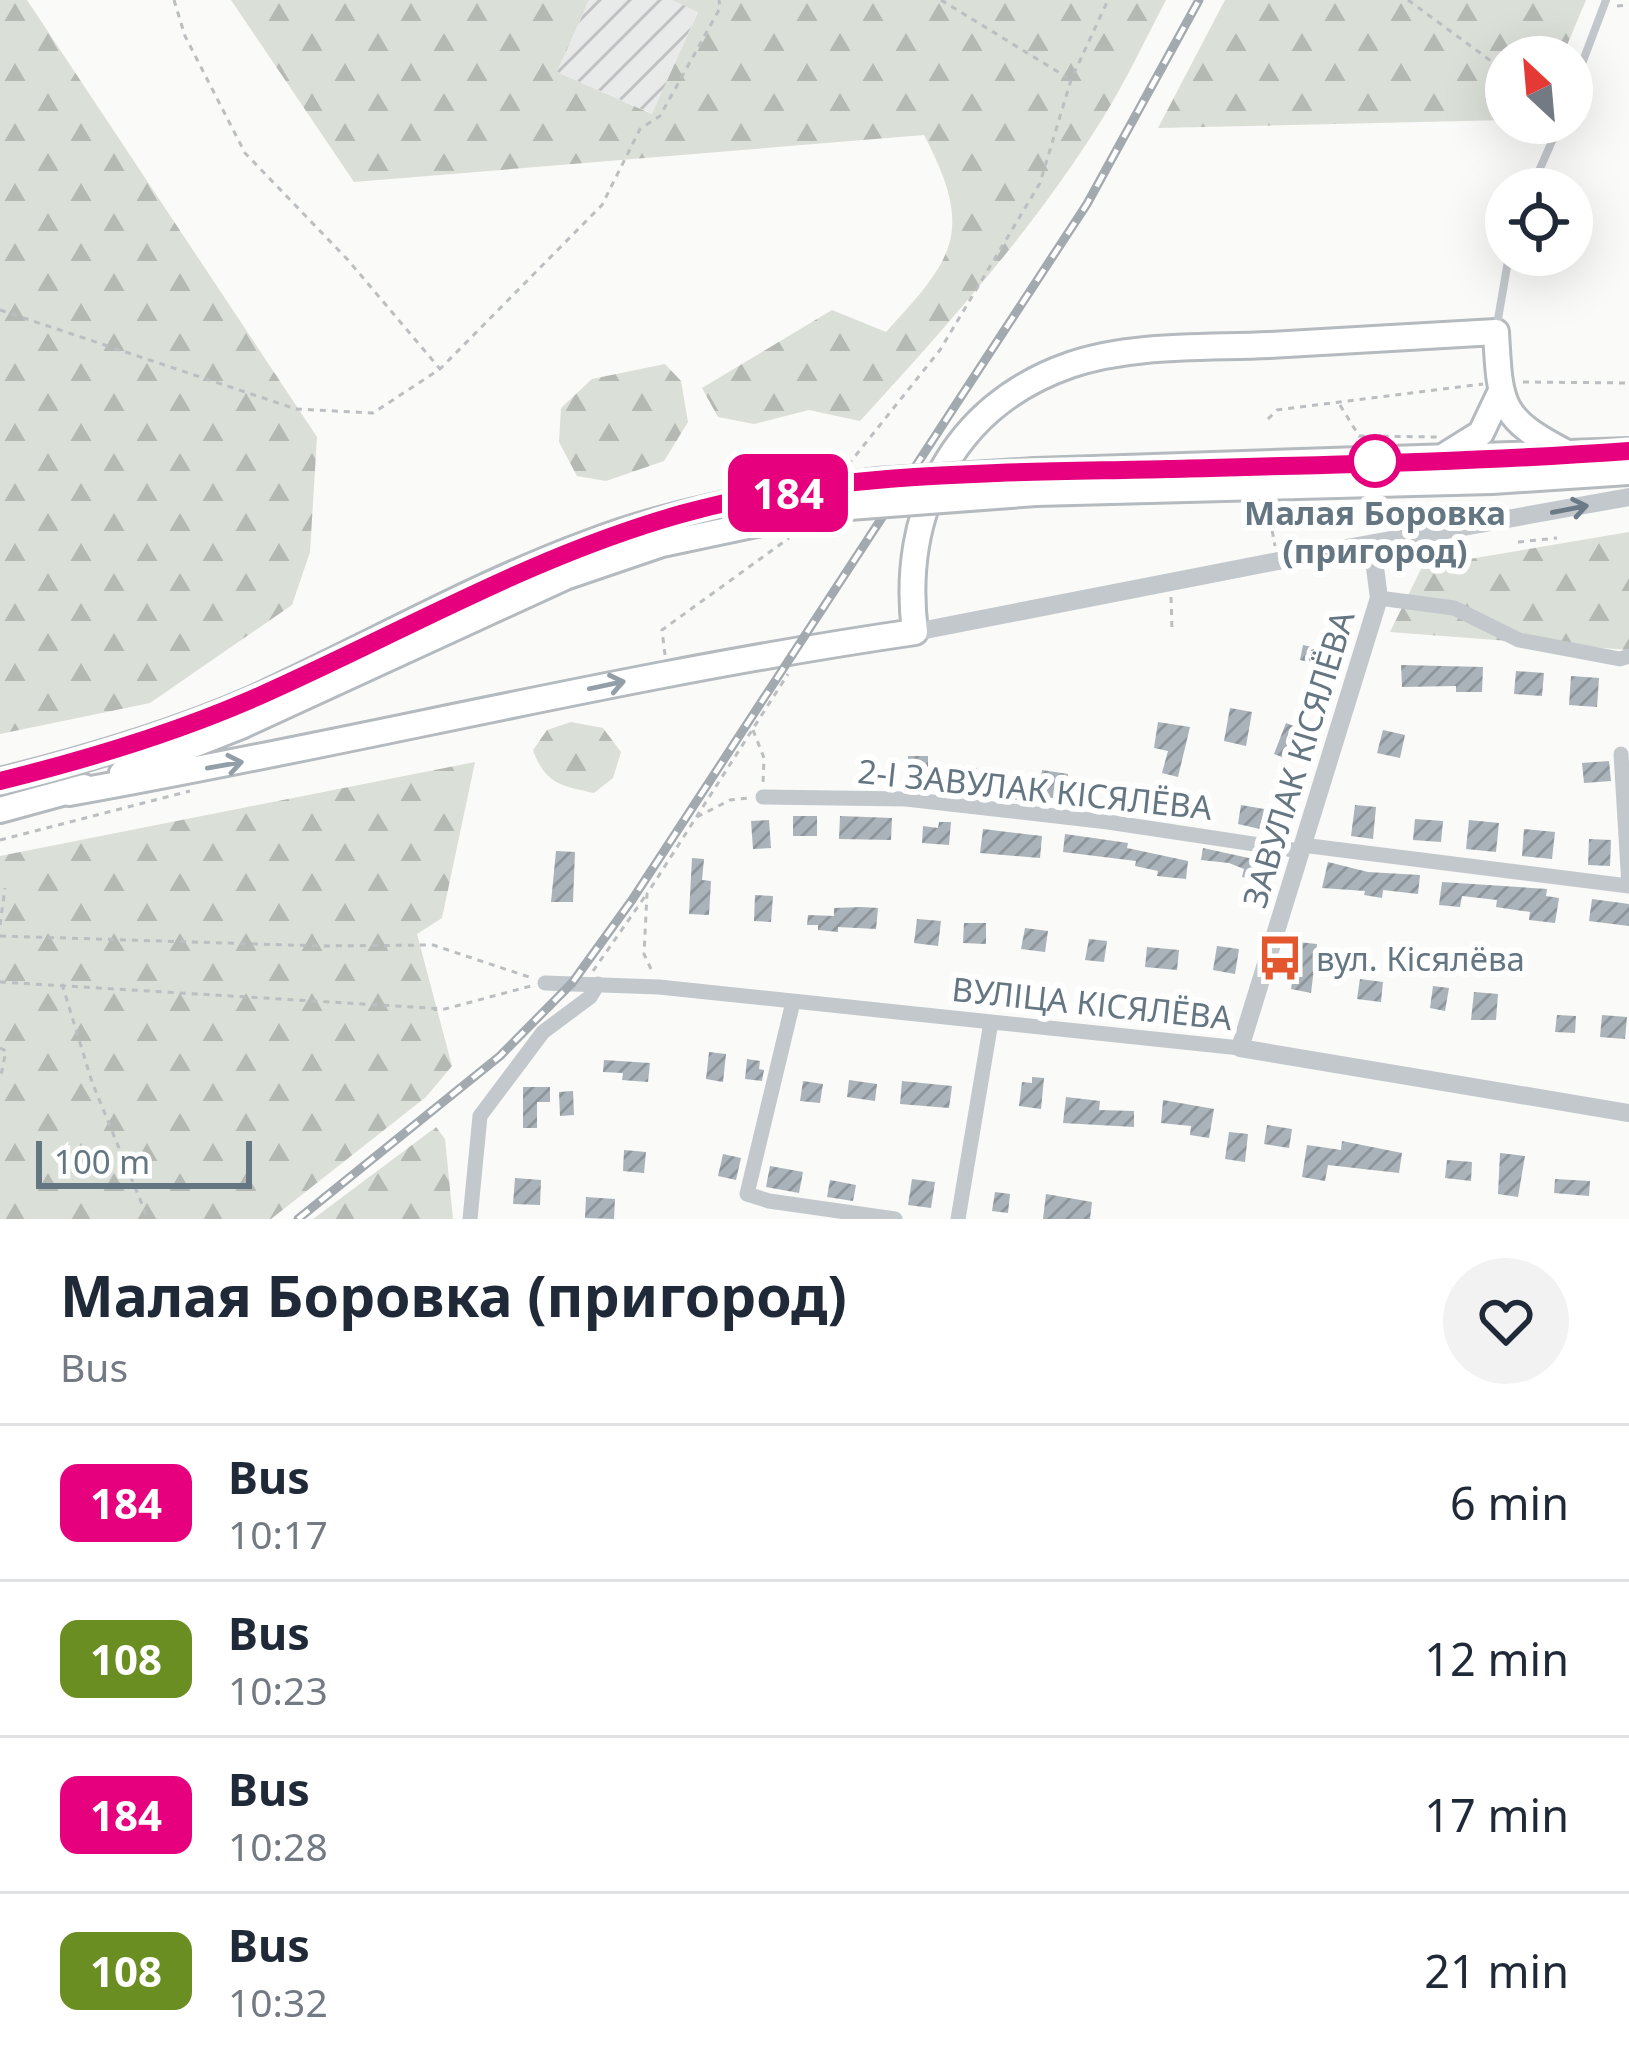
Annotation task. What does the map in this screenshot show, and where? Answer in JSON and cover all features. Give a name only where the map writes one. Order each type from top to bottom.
[{"type":"main road","points":[[0,810],[667,672],[915,632],[911,563],[930,491],[975,422],[1034,380],[1073,364],[1137,352],[1496,332],[1501,387],[1523,430],[1568,453]]},
{"type":"main road","points":[[1442,448],[1481,433],[1501,387]]},
{"type":"main road","points":[[0,781],[91,759],[248,701],[518,571],[592,541],[685,513],[850,507],[1035,482],[1442,448],[1629,451]]},
{"type":"main road","points":[[1035,482],[1492,481],[1629,472]]},
{"type":"main road","points":[[69,793],[241,726],[565,577],[765,509]]},
{"type":"street","points":[[915,632],[1629,497]]},
{"type":"street","points":[[1372,544],[1378,598]]},
{"type":"street","name":"ЗАВУЛАК КІСЯЛЁВА","points":[[1240,1048],[1378,598],[1454,608],[1519,640],[1620,659],[1629,656]]},
{"type":"street","name":"2-І ЗАВУЛАК КІСЯЛЁВА","points":[[763,797],[906,799],[1628,886],[1621,754]]},
{"type":"street","name":"ВУЛІЦА КІСЯЛЁВА","points":[[544,983],[659,988],[1240,1048],[1629,1113]]},
{"type":"street","points":[[470,1219],[480,1116],[542,1032],[590,997],[591,984]]},
{"type":"street","points":[[793,1002],[747,1194],[895,1219]]},
{"type":"street","points":[[958,1219],[992,1022]]},
{"type":"lane","points":[[1592,36],[1606,0]]},
{"type":"lane","points":[[1496,332],[1505,276]]},
{"type":"path","points":[[174,0],[185,36],[245,153],[348,260],[440,369]]},
{"type":"path","points":[[0,310],[296,409],[374,412],[440,369],[602,205],[640,129],[660,116],[720,8],[718,0]]},
{"type":"path","points":[[941,0],[1071,80]]},
{"type":"path","points":[[843,471],[940,350],[1040,183],[1071,80],[1108,0]]},
{"type":"path","points":[[1408,0],[1485,57]]},
{"type":"path","points":[[1268,419],[1277,410],[1338,402],[1501,387],[1629,383]]},
{"type":"path","points":[[1338,402],[1359,436],[1442,448]]},
{"type":"path","points":[[667,672],[662,630],[791,537]]},
{"type":"path","points":[[1518,542],[1557,538]]},
{"type":"path","points":[[1171,597],[1172,631]]},
{"type":"path","points":[[591,984],[802,648]]},
{"type":"path","points":[[695,818],[730,800],[763,797],[764,758],[752,728]]},
{"type":"path","points":[[0,925],[4,888]]},
{"type":"path","points":[[646,894],[644,954],[659,988]]},
{"type":"path","points":[[0,936],[433,945],[544,983]]},
{"type":"path","points":[[0,982],[445,1010],[544,983]]},
{"type":"path","points":[[61,983],[92,1082],[148,1219]]},
{"type":"path","points":[[0,1048],[6,1051],[0,1080]]},
{"type":"shaded area","points":[[589,0],[672,0],[698,11],[653,114],[557,72]]},
{"type":"green space","points":[[0,0],[27,0],[317,437],[310,552],[292,605],[150,703],[0,734]]},
{"type":"green space","points":[[231,0],[589,0],[557,72],[652,114],[698,12],[672,0],[1166,0],[1110,107],[1047,201],[956,314],[860,421],[809,410],[754,424],[718,417],[702,388],[832,310],[886,332],[941,263],[950,242],[949,196],[924,135],[354,182]]},
{"type":"green space","points":[[1225,0],[1586,0],[1571,36],[1485,36],[1485,120],[1158,128]]},
{"type":"green space","points":[[665,364],[681,381],[688,422],[664,461],[606,481],[577,476],[559,442],[561,408],[592,379]]},
{"type":"green space","points":[[1629,532],[1629,650],[1390,632],[1422,567]]},
{"type":"green space","points":[[571,722],[603,728],[621,752],[613,778],[594,793],[556,782],[533,750],[547,730]]},
{"type":"green space","points":[[475,762],[442,918],[417,934],[452,1066],[426,1097],[271,1219],[0,1219],[0,856]]},
{"type":"green space","points":[[436,1127],[445,1139],[453,1219],[313,1219]]},
{"type":"building","points":[[1303,645],[1332,652],[1328,667],[1300,660]]},
{"type":"building","points":[[1401,665],[1483,667],[1482,692],[1456,692],[1456,686],[1402,687]]},
{"type":"building","points":[[1516,671],[1544,673],[1542,696],[1514,694]]},
{"type":"building","points":[[1571,676],[1599,678],[1597,707],[1569,705]]},
{"type":"building","points":[[1230,708],[1252,712],[1246,746],[1224,741]]},
{"type":"building","points":[[1158,722],[1190,727],[1178,777],[1162,773],[1168,751],[1154,748]]},
{"type":"building","points":[[1286,723],[1306,731],[1295,762],[1274,754]]},
{"type":"building","points":[[1383,730],[1405,735],[1400,758],[1377,753]]},
{"type":"building","points":[[908,756],[928,756],[928,784],[908,783]]},
{"type":"building","points":[[1609,761],[1611,781],[1584,783],[1582,763]]},
{"type":"building","points":[[948,763],[977,768],[973,790],[944,785]]},
{"type":"building","points":[[1042,770],[1068,774],[1064,800],[1022,793],[1022,800],[1010,799],[1011,792],[1001,790],[1002,781],[1040,784]]},
{"type":"building","points":[[1241,805],[1264,809],[1260,829],[1238,824]]},
{"type":"building","points":[[1355,805],[1376,807],[1373,839],[1351,836]]},
{"type":"building","points":[[793,816],[817,816],[817,836],[793,836]]},
{"type":"building","points":[[840,816],[892,818],[891,840],[839,839]]},
{"type":"building","points":[[1415,819],[1443,821],[1441,842],[1413,840]]},
{"type":"building","points":[[769,820],[771,848],[753,849],[751,821]]},
{"type":"building","points":[[1469,820],[1499,823],[1496,852],[1466,849]]},
{"type":"building","points":[[939,822],[951,822],[949,845],[922,843],[923,826],[938,828]]},
{"type":"building","points":[[983,829],[1042,836],[1040,858],[980,853]]},
{"type":"building","points":[[1524,829],[1555,832],[1552,859],[1522,856]]},
{"type":"building","points":[[1065,834],[1128,843],[1127,848],[1188,861],[1186,879],[1157,876],[1158,871],[1135,866],[1136,861],[1063,852]]},
{"type":"building","points":[[1589,839],[1611,840],[1610,866],[1588,865]]},
{"type":"building","points":[[1203,848],[1267,862],[1263,881],[1242,877],[1244,869],[1229,863],[1201,860]]},
{"type":"building","points":[[556,851],[575,852],[573,902],[551,902]]},
{"type":"building","points":[[692,858],[704,859],[702,880],[711,881],[709,915],[689,914]]},
{"type":"building","points":[[1328,862],[1368,872],[1420,875],[1418,894],[1383,890],[1382,898],[1364,895],[1365,891],[1322,888]]},
{"type":"building","points":[[1442,882],[1547,889],[1546,896],[1559,898],[1555,923],[1529,920],[1530,912],[1496,907],[1497,900],[1462,896],[1460,907],[1439,905]]},
{"type":"building","points":[[755,895],[773,896],[771,922],[754,921]]},
{"type":"building","points":[[1592,899],[1629,904],[1629,926],[1589,921]]},
{"type":"building","points":[[834,908],[878,908],[876,929],[838,927],[838,932],[807,925],[808,915],[834,916]]},
{"type":"building","points":[[917,919],[941,921],[938,946],[914,943]]},
{"type":"building","points":[[964,923],[986,923],[986,944],[963,943]]},
{"type":"building","points":[[1025,928],[1048,931],[1045,952],[1021,949]]},
{"type":"building","points":[[1089,939],[1107,941],[1104,962],[1085,960]]},
{"type":"building","points":[[1298,942],[1317,944],[1311,993],[1291,989]]},
{"type":"building","points":[[1217,946],[1239,949],[1235,974],[1213,970]]},
{"type":"building","points":[[1147,947],[1179,950],[1177,970],[1145,967]]},
{"type":"building","points":[[1360,979],[1383,982],[1381,1002],[1357,999]]},
{"type":"building","points":[[1433,986],[1449,988],[1445,1011],[1430,1008]]},
{"type":"building","points":[[1474,992],[1498,994],[1496,1020],[1471,1020]]},
{"type":"building","points":[[1557,1015],[1576,1016],[1575,1033],[1555,1032]]},
{"type":"building","points":[[1602,1015],[1627,1017],[1625,1039],[1600,1037]]},
{"type":"building","points":[[709,1052],[726,1054],[723,1082],[706,1079]]},
{"type":"building","points":[[747,1059],[760,1061],[762,1081],[745,1079]]},
{"type":"building","points":[[604,1060],[650,1063],[648,1082],[622,1080],[623,1073],[603,1072]]},
{"type":"building","points":[[1032,1077],[1044,1078],[1041,1109],[1019,1106],[1022,1082],[1032,1083]]},
{"type":"building","points":[[849,1080],[877,1084],[875,1101],[847,1097]]},
{"type":"building","points":[[803,1081],[823,1084],[820,1103],[800,1101]]},
{"type":"building","points":[[902,1081],[952,1086],[949,1108],[900,1104]]},
{"type":"building","points":[[523,1087],[550,1087],[550,1102],[537,1102],[537,1128],[523,1128]]},
{"type":"building","points":[[573,1091],[574,1115],[560,1116],[559,1092]]},
{"type":"building","points":[[1066,1097],[1100,1101],[1099,1110],[1134,1111],[1134,1127],[1063,1123]]},
{"type":"building","points":[[1163,1100],[1214,1109],[1209,1138],[1190,1135],[1191,1126],[1161,1123]]},
{"type":"building","points":[[1267,1125],[1292,1129],[1289,1148],[1264,1144]]},
{"type":"building","points":[[1229,1132],[1248,1134],[1245,1162],[1225,1159]]},
{"type":"building","points":[[1342,1141],[1402,1153],[1399,1173],[1328,1165],[1325,1181],[1302,1177],[1307,1145],[1341,1150]]},
{"type":"building","points":[[624,1150],[646,1152],[644,1173],[623,1171]]},
{"type":"building","points":[[1500,1153],[1525,1156],[1518,1197],[1498,1194]]},
{"type":"building","points":[[723,1154],[741,1158],[736,1180],[718,1176]]},
{"type":"building","points":[[1447,1160],[1472,1162],[1471,1181],[1445,1178]]},
{"type":"building","points":[[770,1166],[803,1172],[799,1193],[766,1187]]},
{"type":"building","points":[[515,1178],[541,1180],[540,1205],[513,1204]]},
{"type":"building","points":[[912,1179],[935,1182],[931,1208],[908,1205]]},
{"type":"building","points":[[1555,1179],[1590,1181],[1589,1196],[1554,1193]]},
{"type":"building","points":[[830,1180],[856,1185],[853,1201],[827,1197]]},
{"type":"building","points":[[995,1192],[1010,1194],[1008,1213],[992,1211]]},
{"type":"building","points":[[1046,1194],[1092,1202],[1090,1219],[1043,1219]]},
{"type":"building","points":[[586,1197],[615,1199],[614,1219],[585,1218]]},
{"type":"railway","points":[[298,1219],[500,1056],[572,983],[632,900],[1087,204],[1199,0]]},
{"type":"bus line","name":"184","points":[[0,781],[91,759],[248,701],[518,571],[592,541],[685,513],[765,496],[877,481],[1035,471],[1629,451]]},
{"type":"place","name":"Малая Боровка (пригород)","points":[[1375,461]]},
{"type":"place","name":"вул. Кісялёва","points":[[1280,958]]}]
